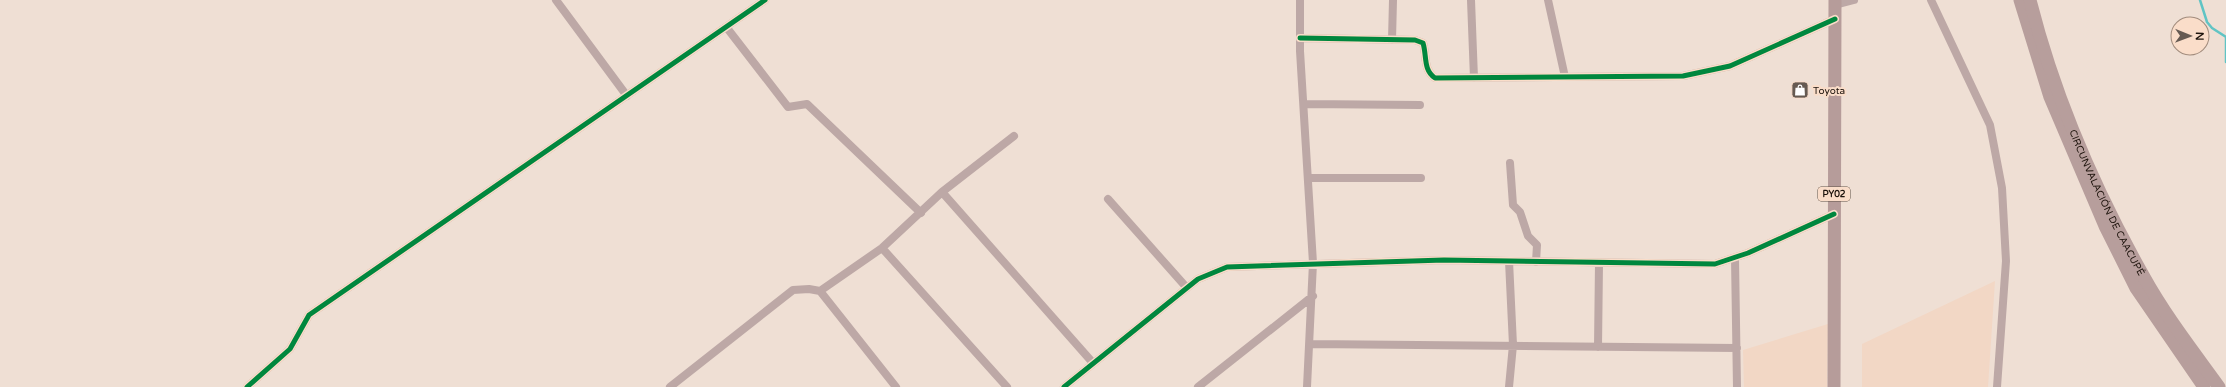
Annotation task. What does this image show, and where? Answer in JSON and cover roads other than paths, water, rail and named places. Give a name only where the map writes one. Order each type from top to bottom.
[{"type":"highway","name":"CIRCUNVALACIÓN DE CAACUPÉ","points":[[2020,0],[2050,98],[2105,226],[2136,288],[2204,387]]},
{"type":"highway","name":"CIRCUNVALACIÓN DE CAACUPÉ","points":[[2030,0],[2059,95],[2108,208],[2144,278],[2219,387]]},
{"type":"main road","name":"PY02","points":[[1834,387],[1835,3]]},
{"type":"street","points":[[556,0],[628,96]]},
{"type":"street","points":[[247,387],[290,349],[309,315],[727,28],[765,0]]},
{"type":"street","points":[[1300,0],[1300,38],[1313,263],[1313,296],[1307,387]]},
{"type":"street","points":[[1392,40],[1393,0]]},
{"type":"street","points":[[1471,0],[1474,78]]},
{"type":"street","points":[[1548,0],[1565,77]]},
{"type":"street","points":[[1835,3],[1854,0]]},
{"type":"street","points":[[1931,0],[1990,125],[2002,188],[2006,261],[1997,387]]},
{"type":"street","points":[[1300,38],[1415,40],[1423,44],[1426,66],[1429,74],[1435,78],[1682,76],[1730,66],[1835,19]]},
{"type":"street","points":[[727,28],[788,107],[807,104],[921,213]]},
{"type":"street","points":[[1304,104],[1420,105]]},
{"type":"street","points":[[820,291],[882,248],[942,192],[1014,136]]},
{"type":"street","points":[[1510,163],[1514,205],[1520,212],[1528,236],[1537,245],[1536,262]]},
{"type":"street","points":[[1309,178],[1420,178]]},
{"type":"street","points":[[942,192],[1094,364]]},
{"type":"street","points":[[1108,199],[1188,288]]},
{"type":"street","points":[[1064,387],[1198,279],[1227,267],[1313,263],[1508,261],[1715,264],[1736,258],[1834,214]]},
{"type":"street","points":[[882,248],[1007,387]]},
{"type":"street","points":[[1736,258],[1737,387]]},
{"type":"street","points":[[1508,261],[1513,346],[1509,387]]},
{"type":"street","points":[[1598,347],[1599,263]]},
{"type":"street","points":[[670,387],[793,290],[809,289],[820,291],[896,387]]},
{"type":"street","points":[[1198,387],[1313,296]]},
{"type":"street","points":[[1310,344],[1737,348]]},
{"type":"waterway","points":[[2200,0],[2207,22],[2212,28],[2226,37]]},
{"type":"waterway","points":[[2226,38],[2226,62]]},
{"type":"place","name":"Toyota","points":[[1800,90]]}]
